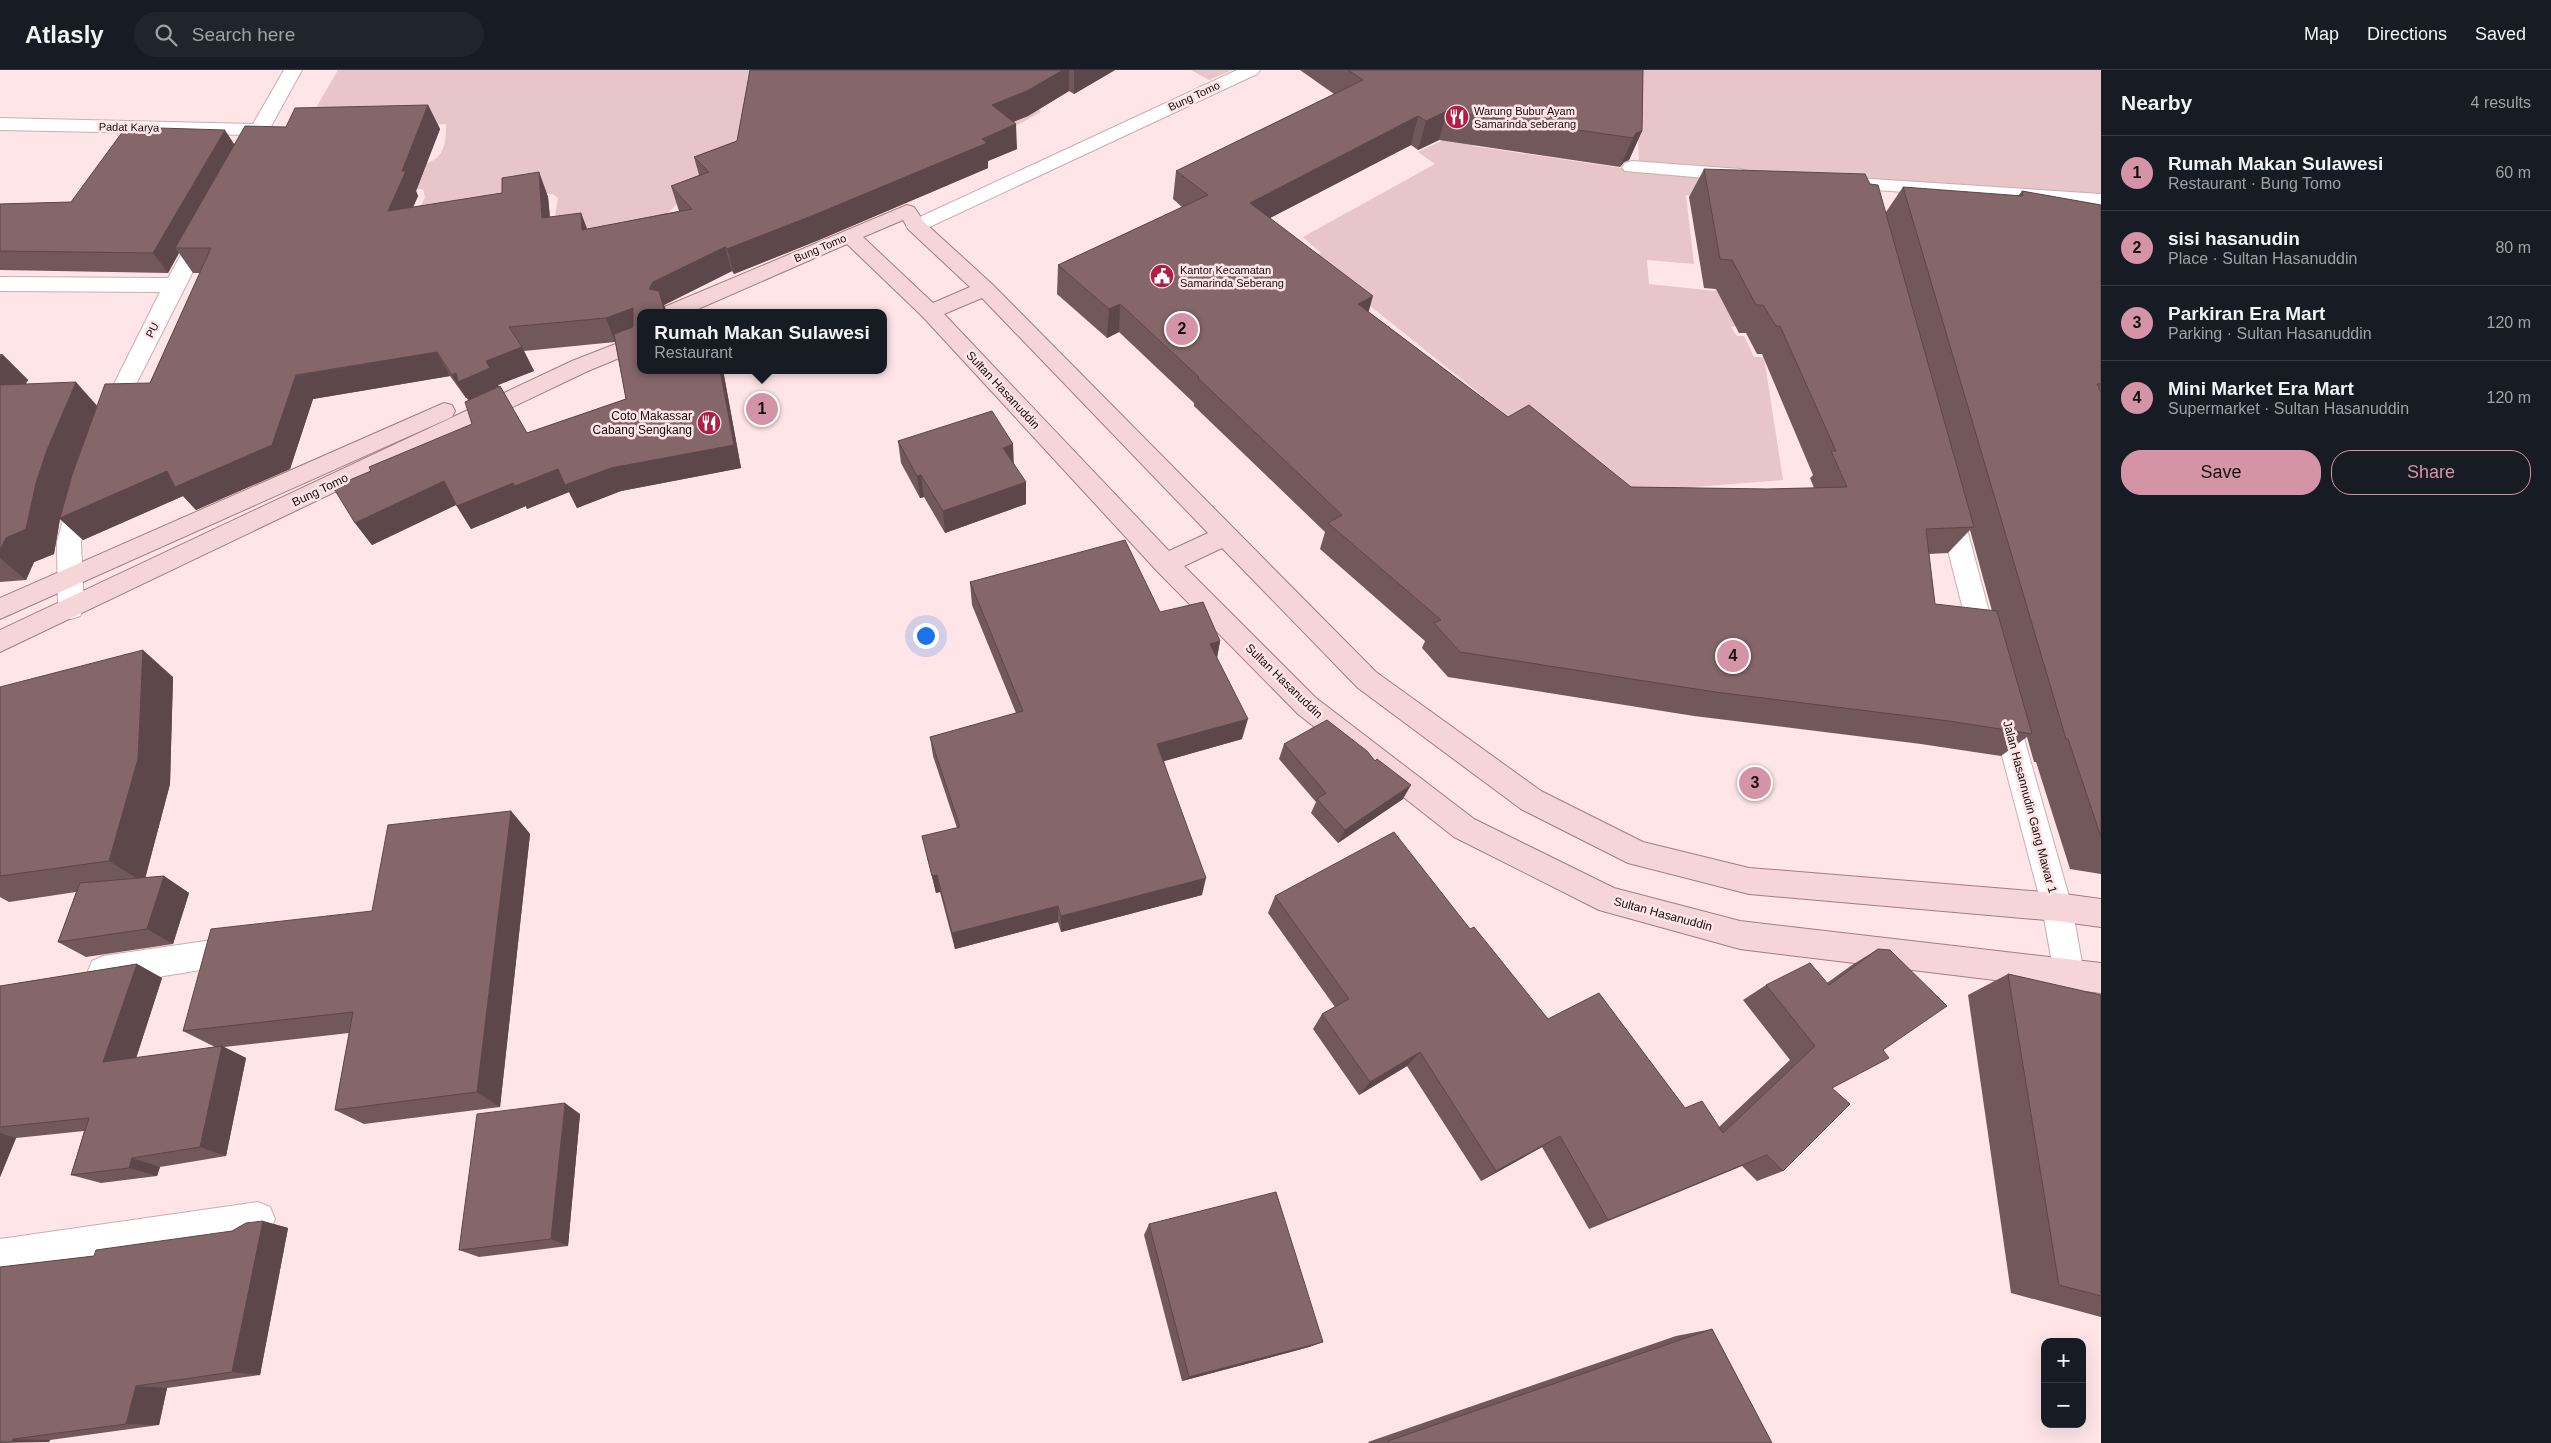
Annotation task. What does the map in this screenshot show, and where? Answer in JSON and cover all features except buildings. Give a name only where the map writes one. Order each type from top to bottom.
[{"type":"main road","name":"Bung Tomo","points":[[679,309],[911,219]]},
{"type":"main road","points":[[911,219],[985,289],[1366,680],[1531,800],[1638,854],[1749,881],[2058,907],[2101,913]]},
{"type":"main road","name":"Bung Tomo","points":[[716,309],[855,242]]},
{"type":"main road","name":"Sultan Hasanuddin","points":[[855,242],[930,312],[1166,564],[1307,706],[1464,828],[1609,900],[1740,935],[2101,978]]},
{"type":"main road","points":[[930,312],[985,289]]},
{"type":"main road","name":"Bung Tomo","points":[[0,609],[637,327]]},
{"type":"main road","name":"Bung Tomo","points":[[0,642],[580,366],[637,343]]},
{"type":"main road","points":[[1166,564],[1224,536]]},
{"type":"street","points":[[235,173],[293,70]]},
{"type":"street","name":"Bung Tomo","points":[[911,219],[974,198],[1251,70]]},
{"type":"street","name":"Padat Karya","points":[[0,124],[259,130]]},
{"type":"street","points":[[1632,167],[1757,176]]},
{"type":"street","points":[[1824,182],[1865,194],[2081,206],[2101,200]]},
{"type":"street","name":"PU","points":[[101,438],[107,420],[174,285],[212,216]]},
{"type":"street","points":[[0,284],[174,285]]},
{"type":"street","points":[[71,609],[69,542],[90,472]]},
{"type":"street","name":"Jalan Hasannudin Gang Mawar 1","points":[[1942,482],[2058,907],[2068,974],[2078,1020]]},
{"type":"street","points":[[76,975],[219,953]]},
{"type":"street","points":[[0,1256],[258,1219]]},
{"type":"shaded area","points":[[338,70],[752,70],[1038,108],[1041,112],[1012,128],[745,162],[694,202],[677,204],[667,214],[667,244],[548,224],[555,216],[558,198],[553,194],[536,193],[418,212],[425,197],[423,189],[411,189],[419,165],[434,160],[442,151],[446,124],[303,130]]},
{"type":"shaded area","points":[[1191,70],[1232,70],[1209,80]]},
{"type":"shaded area","points":[[1636,70],[2101,70],[2101,195],[1639,165]]},
{"type":"shaded area","points":[[1458,133],[1473,146],[1634,170],[1847,187],[1749,202],[1686,195],[1694,264],[1647,260],[1649,284],[1715,291],[1712,264],[1738,325],[1731,327],[1737,336],[1744,336],[1754,357],[1764,357],[1783,480],[1604,494],[1312,259],[1321,253],[1303,237],[1435,164],[1418,152]]},
{"type":"place","name":"Warung Bubur Ayam Samarinda seberang","points":[[1457,117]]},
{"type":"place","name":"Kantor Kecamatan Samarinda Seberang","points":[[1162,276]]},
{"type":"place","name":"sisi hasanudin","points":[[1182,329]]},
{"type":"place","name":"Rumah Makan Sulawesi","points":[[762,409]]},
{"type":"place","name":"Coto Makassar Cabang Sengkang","points":[[709,423]]},
{"type":"place","name":"Mini Market Era Mart","points":[[1733,656]]},
{"type":"place","name":"Parkiran Era Mart","points":[[1755,783]]}]
